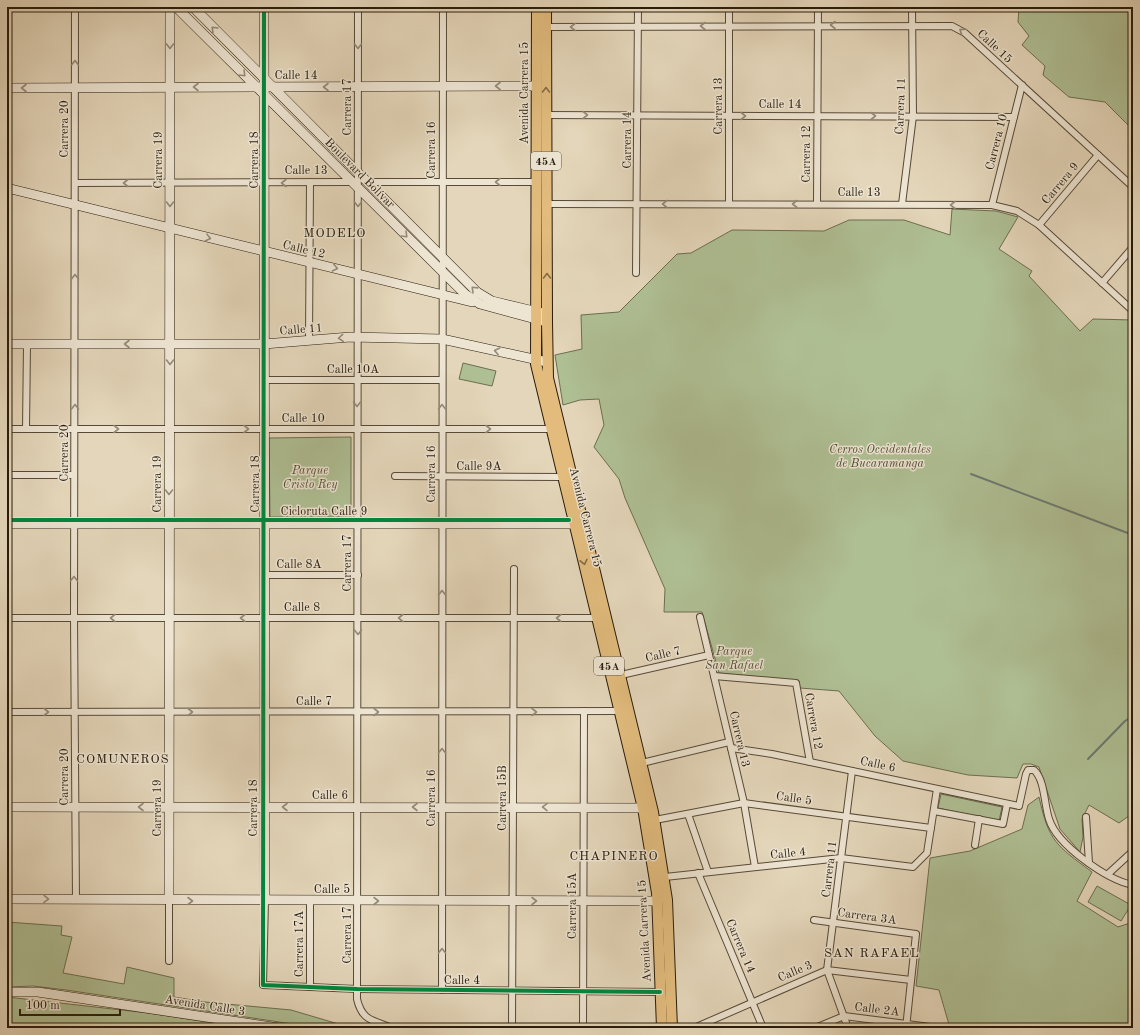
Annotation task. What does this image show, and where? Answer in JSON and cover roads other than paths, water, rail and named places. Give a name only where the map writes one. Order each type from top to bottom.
[{"type":"main road","name":"Avenida Carrera 15","points":[[537,7],[542,27],[546,115],[547,362],[551,391],[580,524],[598,618],[620,712],[648,808],[655,820],[665,877],[668,910],[672,1028]]},
{"type":"main road","name":"Avenida Carrera 15","points":[[546,7],[542,27],[537,86],[535,360],[563,477],[580,524],[621,675],[642,763],[657,901],[662,1028]]},
{"type":"street","name":"Carrera 20","points":[[75,7],[76,205],[74,618],[76,900]]},
{"type":"street","name":"Carrera 19","points":[[169,961],[170,7]]},
{"type":"street","name":"Boulevard Bolívar","points":[[176,7],[264,85],[358,172],[482,296],[492,301],[536,315]]},
{"type":"street","name":"Boulevard Bolívar","points":[[193,7],[264,85]]},
{"type":"street","name":"Carrera 18","points":[[263,984],[265,901],[264,7]]},
{"type":"street","name":"Carrera 17","points":[[358,7],[358,172],[356,184],[358,989],[359,1008],[364,1016],[392,1028]]},
{"type":"street","name":"Carrera 16","points":[[442,7],[442,990]]},
{"type":"street","name":"Carrera 14","points":[[636,273],[638,204],[638,7]]},
{"type":"street","name":"Carrera 13","points":[[729,7],[729,204]]},
{"type":"street","name":"Carrera 12","points":[[817,204],[818,7]]},
{"type":"street","name":"Carrera 11","points":[[902,204],[913,116],[912,7]]},
{"type":"street","name":"Calle 15","points":[[542,27],[943,25],[959,28],[1133,187]]},
{"type":"street","name":"Calle 14","points":[[7,88],[264,85],[358,87],[537,86]]},
{"type":"street","name":"Carrera 10","points":[[992,205],[1022,85]]},
{"type":"street","name":"Boulevard Bolívar","points":[[264,97],[356,184],[465,294],[480,304],[536,315]]},
{"type":"street","name":"Calle 14","points":[[546,115],[1014,117]]},
{"type":"street","name":"Carrera 9","points":[[1039,225],[1098,155]]},
{"type":"street","name":"Calle 13","points":[[76,183],[310,182],[356,184],[368,182],[537,182]]},
{"type":"street","points":[[309,341],[310,182]]},
{"type":"street","points":[[7,188],[76,205]]},
{"type":"street","name":"Calle 13","points":[[547,204],[992,205],[1017,212],[1039,225],[1133,311]]},
{"type":"street","name":"Calle 12","points":[[76,205],[480,304]]},
{"type":"street","points":[[1102,283],[1133,246]]},
{"type":"street","points":[[536,315],[547,318]]},
{"type":"street","name":"Calle 11","points":[[7,344],[264,344],[357,337],[442,339],[547,362]]},
{"type":"street","points":[[26,429],[27,344]]},
{"type":"street","name":"Calle 10A","points":[[264,380],[442,380]]},
{"type":"street","name":"Calle 10","points":[[7,429],[551,429]]},
{"type":"street","points":[[7,475],[74,475]]},
{"type":"street","name":"Calle 9A","points":[[395,476],[563,477]]},
{"type":"street","points":[[7,524],[580,524]]},
{"type":"street","name":"Carrera 15B","points":[[512,1028],[514,569]]},
{"type":"street","name":"Calle 8A","points":[[265,575],[358,575]]},
{"type":"street","name":"Carrera 13","points":[[700,616],[744,803],[755,867]]},
{"type":"street","name":"Calle 8","points":[[7,618],[598,618]]},
{"type":"street","name":"Calle 7","points":[[621,675],[709,655]]},
{"type":"street","name":"Carrera 12","points":[[714,676],[796,683],[810,762]]},
{"type":"street","name":"Calle 7","points":[[7,712],[620,712]]},
{"type":"street","name":"Carrera 15A","points":[[583,1028],[584,712]]},
{"type":"street","name":"Calle 6","points":[[642,763],[730,745],[1019,806],[1026,774],[1028,770],[1034,770],[1039,776],[1049,819],[1057,834],[1073,852],[1089,863]]},
{"type":"street","name":"Carrera 11","points":[[827,970],[852,771]]},
{"type":"street","points":[[931,828],[937,789]]},
{"type":"street","name":"Calle 5","points":[[655,820],[744,803],[931,828]]},
{"type":"street","points":[[934,811],[1003,824],[1007,804]]},
{"type":"street","name":"Calle 6","points":[[7,807],[648,808]]},
{"type":"street","points":[[688,814],[708,872]]},
{"type":"street","points":[[1086,817],[1089,863],[1108,874],[1133,885]]},
{"type":"street","points":[[975,845],[979,819]]},
{"type":"street","name":"Calle 4","points":[[665,877],[841,858],[913,867],[927,853],[931,828]]},
{"type":"street","points":[[1108,874],[1133,851]]},
{"type":"street","name":"Carrera 14","points":[[698,873],[763,1028]]},
{"type":"street","name":"Calle 5","points":[[7,899],[169,901],[657,901]]},
{"type":"street","name":"Carrera 17A","points":[[310,901],[310,987]]},
{"type":"street","name":"Carrera 3A","points":[[814,920],[916,934],[912,980]]},
{"type":"street","points":[[827,970],[848,1028]]},
{"type":"street","name":"Calle 3","points":[[694,1028],[752,1001],[827,970],[912,980]]},
{"type":"street","points":[[907,1026],[912,980]]},
{"type":"street","name":"Calle 4","points":[[263,984],[358,989],[660,992]]},
{"type":"street","name":"Avenida Calle 3","points":[[7,992],[38,992],[279,1028]]},
{"type":"street","name":"Calle 2A","points":[[815,1028],[844,1016],[907,1026],[938,1028]]},
{"type":"waterway","points":[[971,474],[1133,535]]},
{"type":"waterway","points":[[1088,759],[1125,721],[1133,716]]},
{"type":"district","name":"MODELO","points":[[335,232]]},
{"type":"district","name":"COMUNEROS","points":[[123,758]]},
{"type":"district","name":"CHAPINERO","points":[[614,855]]},
{"type":"district","name":"SAN RAFAEL","points":[[872,952]]},
{"type":"park label","name":"Cerros Occidentales de Bucaramanga","points":[[880,456]]},
{"type":"park label","name":"Parque Cristo Rey","points":[[310,477]]},
{"type":"park label","name":"Parque San Rafael","points":[[734,658]]}]
